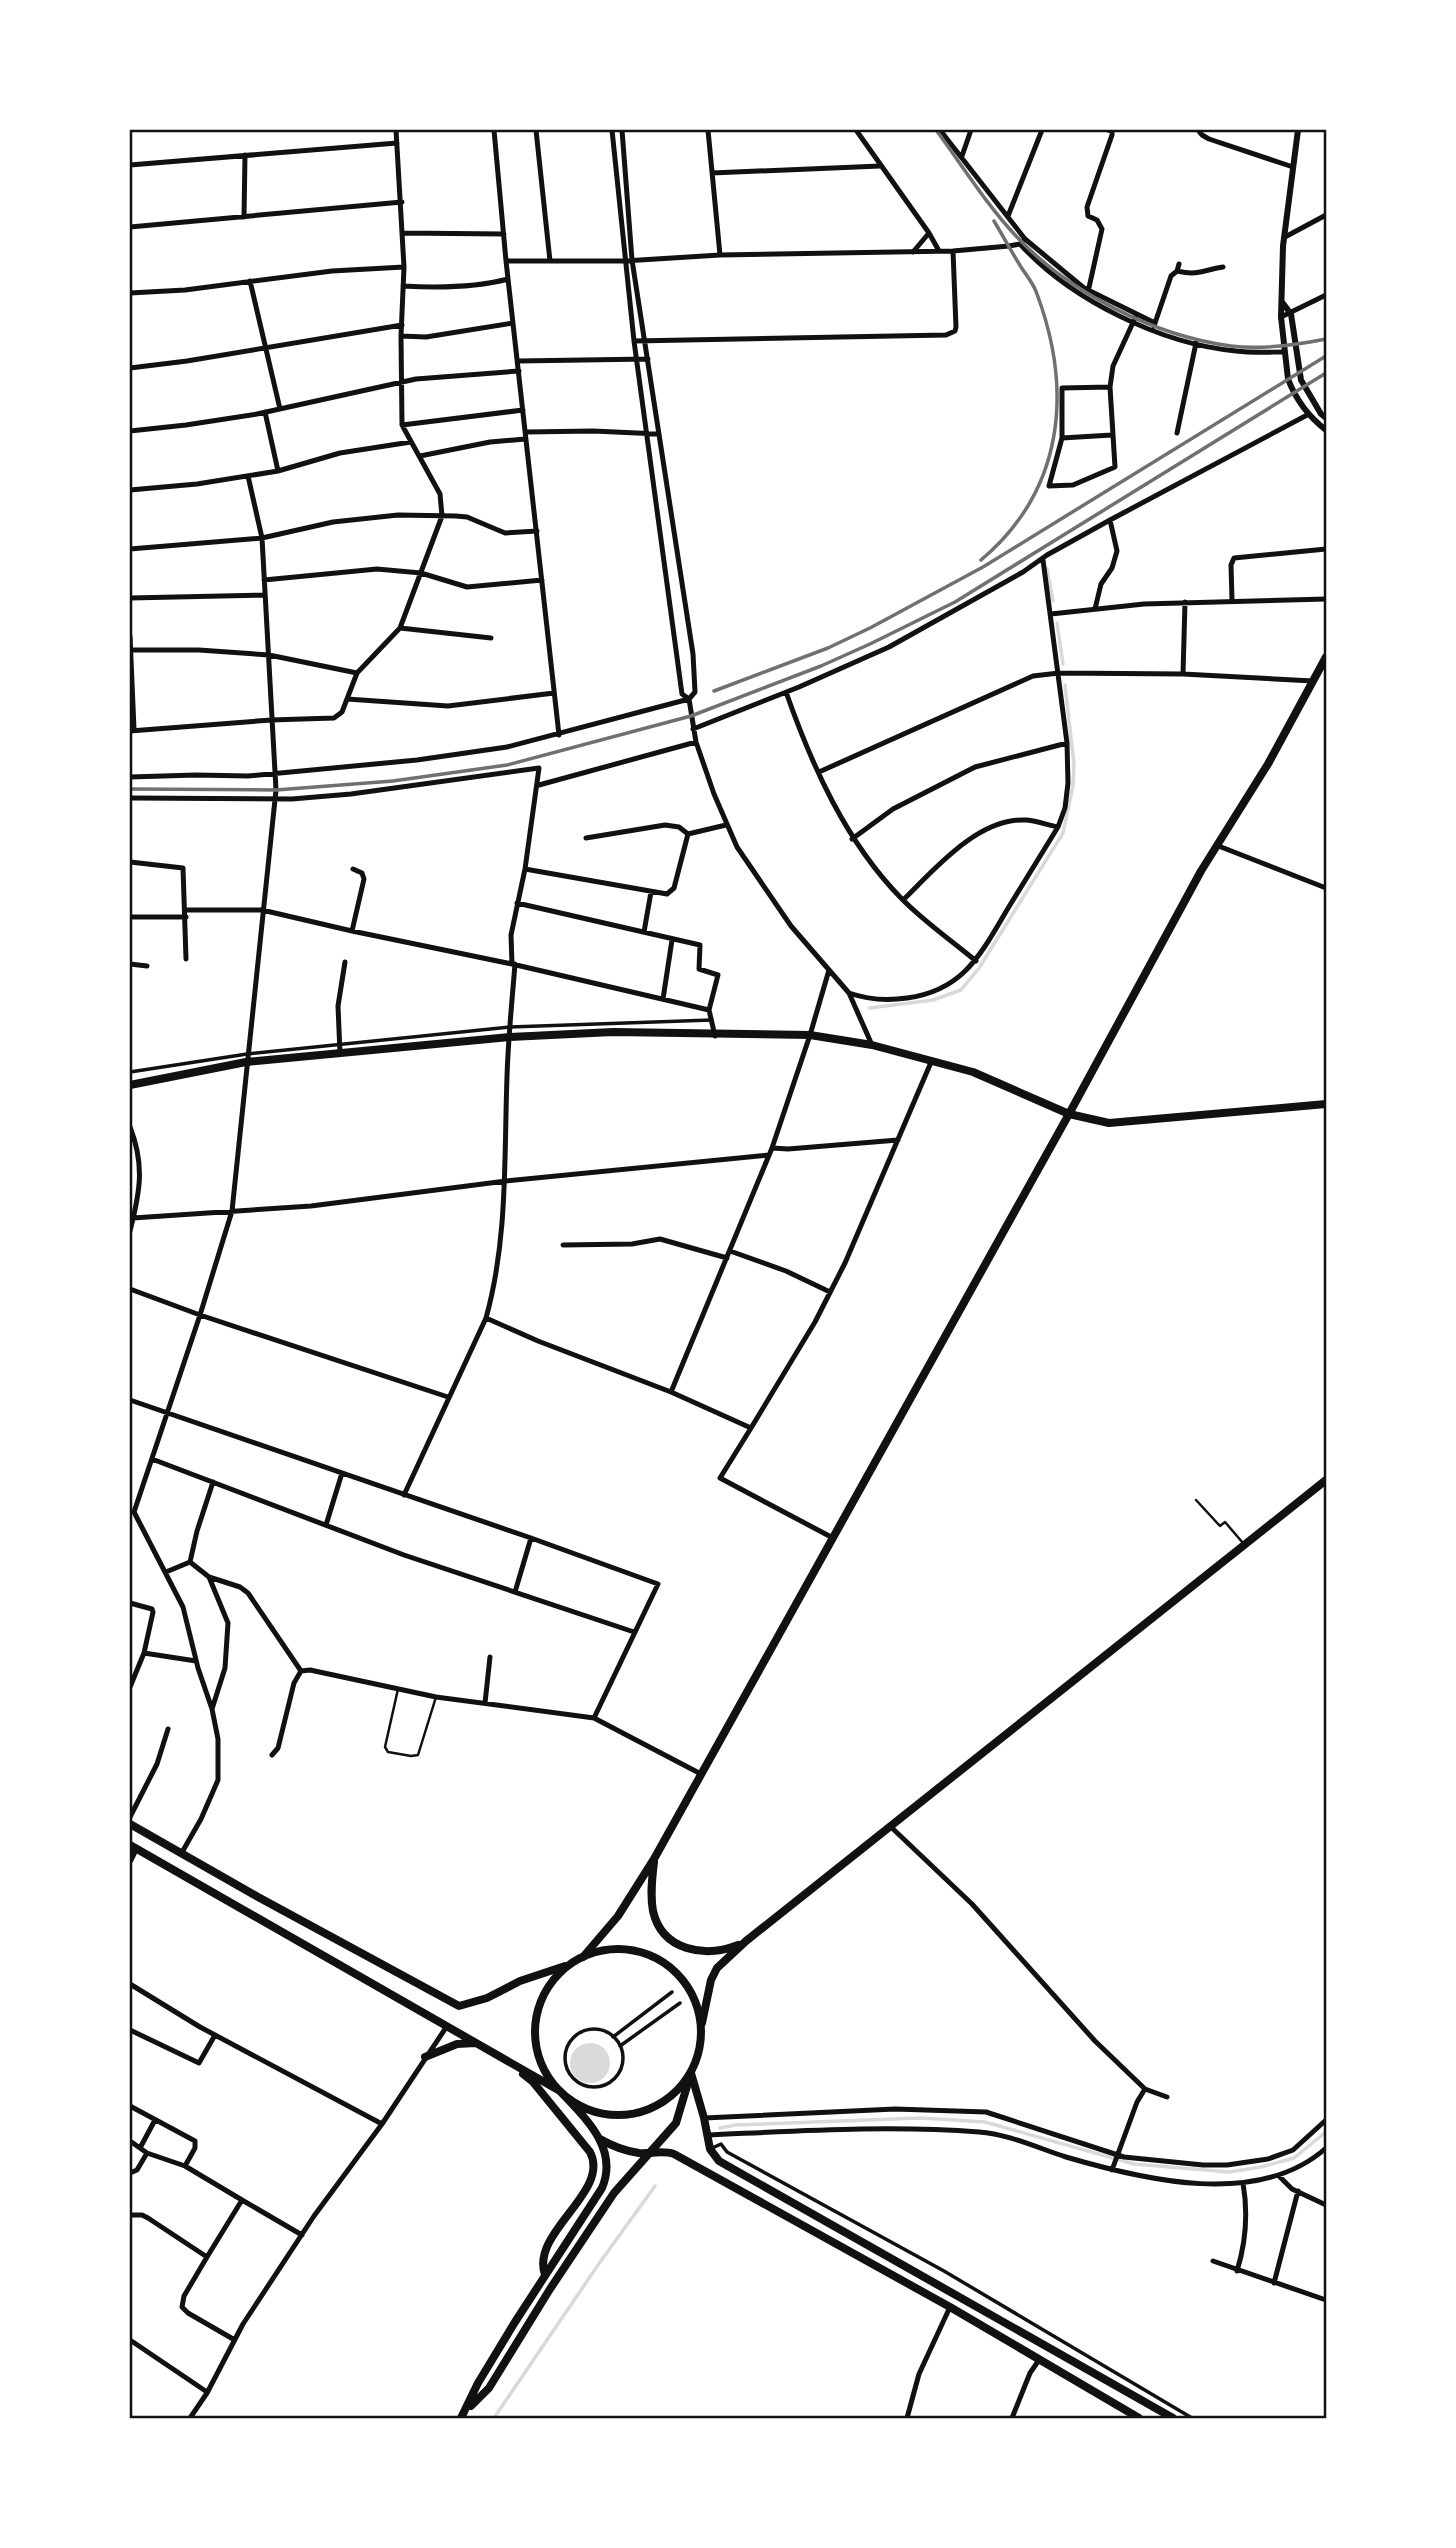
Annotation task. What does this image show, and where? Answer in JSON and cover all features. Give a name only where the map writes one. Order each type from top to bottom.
[{"type":"main road","points":[[583,1957],[618,1916],[654,1859],[1216,845],[1268,764],[1326,657]]},
{"type":"main road","points":[[130,1085],[247,1058],[340,1053],[510,1037],[613,1032],[810,1035],[872,1045],[990,1077],[1069,1114],[1109,1123],[1326,1104]]},
{"type":"main road","points":[[464,2414],[489,2388],[614,2193],[676,2123],[700,2047],[711,1980],[717,1968],[746,1941],[1326,1480]]},
{"type":"main road","points":[[130,1824],[459,2006],[487,1998],[520,1981],[568,1965],[583,1957],[607,1950],[628,1949],[649,1954],[668,1965],[691,1991],[698,2004],[702,2023]]},
{"type":"main road","points":[[133,1847],[500,2055],[586,2108],[602,2113],[635,2113],[665,2101],[691,2073]]},
{"type":"main road","points":[[654,1859],[651,1893],[653,1914],[669,1940],[687,1949],[707,1951],[727,1949],[746,1941]]},
{"type":"main road","points":[[464,2414],[478,2383],[607,2178],[608,2158],[600,2138],[560,2091],[542,2066],[537,2051],[536,2019],[547,1989],[568,1965]]},
{"type":"main road","points":[[425,2057],[457,2044],[479,2043]]},
{"type":"main road","points":[[500,2055],[533,2082],[595,2161],[593,2177],[546,2248],[542,2267],[545,2275]]},
{"type":"main road","points":[[691,2073],[710,2149],[719,2161],[1173,2418]]},
{"type":"main road","points":[[600,2138],[624,2149],[674,2154],[950,2308],[1139,2418]]},
{"type":"street","points":[[130,636],[132,730],[334,718],[342,712],[357,673],[400,628],[442,516],[440,494],[402,425],[401,336],[404,267],[396,130]]},
{"type":"street","points":[[494,130],[559,735]]},
{"type":"street","points":[[536,130],[550,261]]},
{"type":"street","points":[[612,130],[636,360],[682,694],[689,699],[696,742],[726,825],[737,846],[775,905],[849,993],[872,1045]]},
{"type":"street","points":[[130,777],[247,776],[417,761],[507,747],[559,735],[689,699],[695,692],[693,654],[632,260],[622,130]]},
{"type":"street","points":[[708,130],[720,255]]},
{"type":"street","points":[[856,130],[939,251]]},
{"type":"street","points":[[940,130],[1025,239],[1087,295]]},
{"type":"street","points":[[962,157],[971,130]]},
{"type":"street","points":[[1008,216],[1042,130]]},
{"type":"street","points":[[1087,295],[1102,229],[1097,220],[1088,216],[1087,204],[1112,135],[1112,131],[1108,130]]},
{"type":"street","points":[[1198,130],[1209,139],[1293,167]]},
{"type":"street","points":[[1298,130],[1284,237],[1281,317],[1284,352],[1288,379],[1308,414],[1326,430]]},
{"type":"street","points":[[130,165],[397,143]]},
{"type":"street","points":[[244,155],[244,217]]},
{"type":"street","points":[[712,173],[880,166]]},
{"type":"street","points":[[130,227],[402,202]]},
{"type":"street","points":[[1284,237],[1326,215]]},
{"type":"street","points":[[402,233],[504,234]]},
{"type":"street","points":[[913,252],[929,233]]},
{"type":"street","points":[[506,261],[624,261],[720,255],[953,251],[1020,244],[1025,239]]},
{"type":"street","points":[[1020,244],[1031,257],[1087,295],[1135,319],[1196,343],[1236,351],[1284,352]]},
{"type":"street","points":[[634,341],[946,335],[955,331],[956,327],[953,251]]},
{"type":"street","points":[[1154,326],[1171,275],[1177,271],[1179,264]]},
{"type":"street","points":[[130,293],[332,271],[404,267]]},
{"type":"street","points":[[1177,271],[1198,275],[1223,267]]},
{"type":"street","points":[[402,286],[463,286],[508,279]]},
{"type":"street","points":[[250,281],[280,409]]},
{"type":"street","points":[[1281,317],[1326,295]]},
{"type":"street","points":[[1282,302],[1291,314],[1301,380],[1326,418]]},
{"type":"street","points":[[1110,387],[1062,388],[1062,438],[1049,486],[1073,485],[1115,467],[1110,387],[1113,366],[1135,319]]},
{"type":"street","points":[[401,336],[426,337],[513,323]]},
{"type":"street","points":[[130,368],[267,349],[328,336],[402,325]]},
{"type":"street","points":[[1177,433],[1196,343]]},
{"type":"street","points":[[518,361],[648,359]]},
{"type":"street","points":[[130,430],[187,425],[265,412],[402,382],[451,375],[519,371]]},
{"type":"street","points":[[402,425],[523,410]]},
{"type":"street","points":[[265,412],[278,471]]},
{"type":"street","points":[[693,729],[889,647],[1110,520],[1308,414]]},
{"type":"street","points":[[420,456],[526,435],[593,431],[659,434]]},
{"type":"street","points":[[1062,438],[1112,435]]},
{"type":"street","points":[[130,490],[278,471],[340,453],[411,442]]},
{"type":"street","points":[[181,1854],[201,1819],[218,1780],[218,1739],[183,1607],[131,1511],[168,1413],[232,1211],[275,795],[262,538],[248,476]]},
{"type":"street","points":[[657,508],[671,506]]},
{"type":"street","points":[[130,549],[262,538],[333,522],[398,515],[467,517],[505,533],[537,531]]},
{"type":"street","points":[[1095,609],[1101,584],[1112,568],[1117,551],[1110,520]]},
{"type":"street","points":[[1232,600],[1231,565],[1234,558],[1326,549]]},
{"type":"street","points":[[849,993],[877,1000],[926,995],[957,980],[976,961],[1058,827],[1065,808],[1068,783],[1067,743],[1043,559]]},
{"type":"street","points":[[264,580],[377,569],[421,573],[467,587],[542,580]]},
{"type":"street","points":[[130,598],[265,594]]},
{"type":"street","points":[[1051,614],[1185,602],[1326,599]]},
{"type":"street","points":[[1183,674],[1185,602]]},
{"type":"street","points":[[400,628],[491,638]]},
{"type":"street","points":[[130,650],[199,650],[269,655],[357,673]]},
{"type":"street","points":[[677,656],[693,654]]},
{"type":"street","points":[[819,772],[1025,678],[1059,673],[1183,674],[1313,681]]},
{"type":"street","points":[[786,692],[819,772],[852,839],[902,900],[976,961]]},
{"type":"street","points":[[347,699],[448,706],[554,693]]},
{"type":"street","points":[[539,785],[696,742]]},
{"type":"street","points":[[852,839],[893,809],[975,767],[1067,743]]},
{"type":"street","points":[[130,798],[351,794],[539,768],[539,785],[525,869],[511,935],[514,964],[506,1181],[494,1291],[486,1318],[404,1495]]},
{"type":"street","points":[[902,900],[945,858],[993,827],[1011,821],[1028,820],[1058,827]]},
{"type":"street","points":[[586,838],[665,825],[680,827],[688,834]]},
{"type":"street","points":[[688,834],[726,825]]},
{"type":"street","points":[[525,869],[667,894],[674,888],[688,834]]},
{"type":"street","points":[[1216,845],[1326,888]]},
{"type":"street","points":[[130,862],[183,868],[186,959]]},
{"type":"street","points":[[352,931],[364,879],[362,873],[353,869]]},
{"type":"street","points":[[644,932],[651,892]]},
{"type":"street","points":[[517,903],[700,945],[698,967],[717,974],[709,1010],[715,1035]]},
{"type":"street","points":[[130,917],[262,910],[514,964],[709,1010]]},
{"type":"street","points":[[663,999],[672,940]]},
{"type":"street","points":[[340,1053],[338,1006],[345,962]]},
{"type":"street","points":[[130,964],[147,966]]},
{"type":"street","points":[[671,1392],[772,1148],[829,970]]},
{"type":"street","points":[[130,1072],[510,1027],[712,1020]]},
{"type":"street","points":[[833,1538],[720,1478],[815,1322],[932,1060]]},
{"type":"street","points":[[130,1127],[140,1157],[130,1231]]},
{"type":"street","points":[[772,1148],[898,1140]]},
{"type":"street","points":[[133,1218],[311,1206],[506,1181],[769,1155]]},
{"type":"street","points":[[130,1156],[140,1157]]},
{"type":"street","points":[[563,1245],[632,1244],[660,1239],[727,1258]]},
{"type":"street","points":[[730,1251],[786,1271],[830,1292]]},
{"type":"street","points":[[130,1289],[200,1315],[448,1397]]},
{"type":"street","points":[[486,1318],[538,1342],[671,1392],[751,1428]]},
{"type":"street","points":[[130,1400],[658,1584],[594,1718]]},
{"type":"street","points":[[152,1459],[404,1555],[634,1632]]},
{"type":"street","points":[[326,1525],[342,1473]]},
{"type":"street","points":[[190,1562],[213,1482]]},
{"type":"street","points":[[516,1592],[531,1538]]},
{"type":"street","points":[[166,1572],[190,1562]]},
{"type":"street","points":[[190,1562],[209,1577],[244,1590],[300,1671]]},
{"type":"street","points":[[209,1577],[228,1623],[225,1668],[212,1709]]},
{"type":"street","points":[[130,1603],[153,1610],[144,1653],[130,1687]]},
{"type":"street","points":[[144,1653],[196,1661]]},
{"type":"street","points":[[485,1703],[490,1657]]},
{"type":"street","points":[[300,1671],[310,1670],[436,1697],[594,1718],[701,1774]]},
{"type":"street","points":[[272,1755],[278,1748],[294,1683],[300,1671]]},
{"type":"street","points":[[130,1817],[157,1764],[168,1729]]},
{"type":"street","points":[[891,1827],[972,1904],[1095,2041],[1145,2089],[1167,2096]]},
{"type":"street","points":[[130,1861],[133,1847]]},
{"type":"street","points":[[130,1984],[215,2035],[382,2124]]},
{"type":"street","points":[[613,2037],[672,1992]]},
{"type":"street","points":[[620,2046],[680,2003]]},
{"type":"street","points":[[190,2418],[207,2392],[233,2339],[447,2025]]},
{"type":"street","points":[[130,2030],[199,2063],[215,2035]]},
{"type":"street","points":[[588,2030],[597,2030],[613,2037],[620,2046],[622,2066],[615,2078],[598,2087],[584,2085],[570,2074],[565,2056],[576,2036],[588,2030]]},
{"type":"street","points":[[1112,2169],[1137,2102],[1145,2089]]},
{"type":"street","points":[[130,2106],[195,2141],[197,2144],[186,2166]]},
{"type":"street","points":[[704,2118],[895,2109],[986,2112],[1116,2156],[1203,2165],[1268,2160],[1293,2150],[1326,2120]]},
{"type":"street","points":[[140,2148],[155,2120]]},
{"type":"street","points":[[707,2135],[906,2127],[982,2132],[1112,2169],[1168,2180],[1243,2183],[1279,2176],[1315,2158],[1326,2148]]},
{"type":"street","points":[[130,2141],[147,2153],[186,2166],[302,2235]]},
{"type":"street","points":[[710,2149],[721,2144],[727,2152],[944,2271],[1192,2418]]},
{"type":"street","points":[[130,2173],[137,2170],[147,2153]]},
{"type":"street","points":[[1279,2176],[1298,2191],[1326,2205]]},
{"type":"street","points":[[1237,2271],[1247,2208],[1243,2183]]},
{"type":"street","points":[[1275,2283],[1298,2191]]},
{"type":"street","points":[[233,2339],[182,2307],[184,2296],[242,2200]]},
{"type":"street","points":[[130,2215],[148,2218],[207,2257]]},
{"type":"street","points":[[1213,2262],[1326,2300]]},
{"type":"street","points":[[907,2418],[913,2389],[950,2308]]},
{"type":"street","points":[[130,2340],[207,2392]]},
{"type":"street","points":[[1012,2418],[1030,2373],[1039,2360]]},
{"type":"lane","points":[[1196,1500],[1220,1526],[1225,1522],[1245,1545]]},
{"type":"lane","points":[[398,1689],[385,1747],[388,1752],[415,1756],[420,1752],[436,1697]]},
{"type":"shaded area","points":[[590,2043],[598,2044],[604,2049],[609,2055],[609,2071],[604,2077],[598,2082],[590,2083],[582,2082],[576,2077],[571,2071],[570,2063],[571,2055],[576,2049],[582,2044]]},
{"type":"waterway","points":[[1047,569],[1053,601]]},
{"type":"waterway","points":[[1057,623],[1063,664]]},
{"type":"waterway","points":[[870,1008],[933,1000],[961,990],[979,968],[1063,833],[1073,786],[1074,764],[1065,685]]},
{"type":"waterway","points":[[720,2128],[736,2125],[921,2118],[985,2122],[1134,2164],[1229,2172],[1294,2158],[1326,2132]]},
{"type":"waterway","points":[[494,2418],[655,2186]]},
{"type":"railway","points":[[936,130],[984,198],[1016,236],[1061,276],[1115,309],[1173,333],[1231,346],[1279,346],[1326,339]]},
{"type":"railway","points":[[981,560],[1009,532],[1030,503],[1045,471],[1054,437],[1057,402],[1055,367],[1037,294],[994,221]]},
{"type":"railway","points":[[714,691],[828,648],[983,567],[1326,356]]},
{"type":"railway","points":[[130,789],[276,790],[393,781],[507,765],[691,716],[821,666],[955,602],[1326,373]]}]
